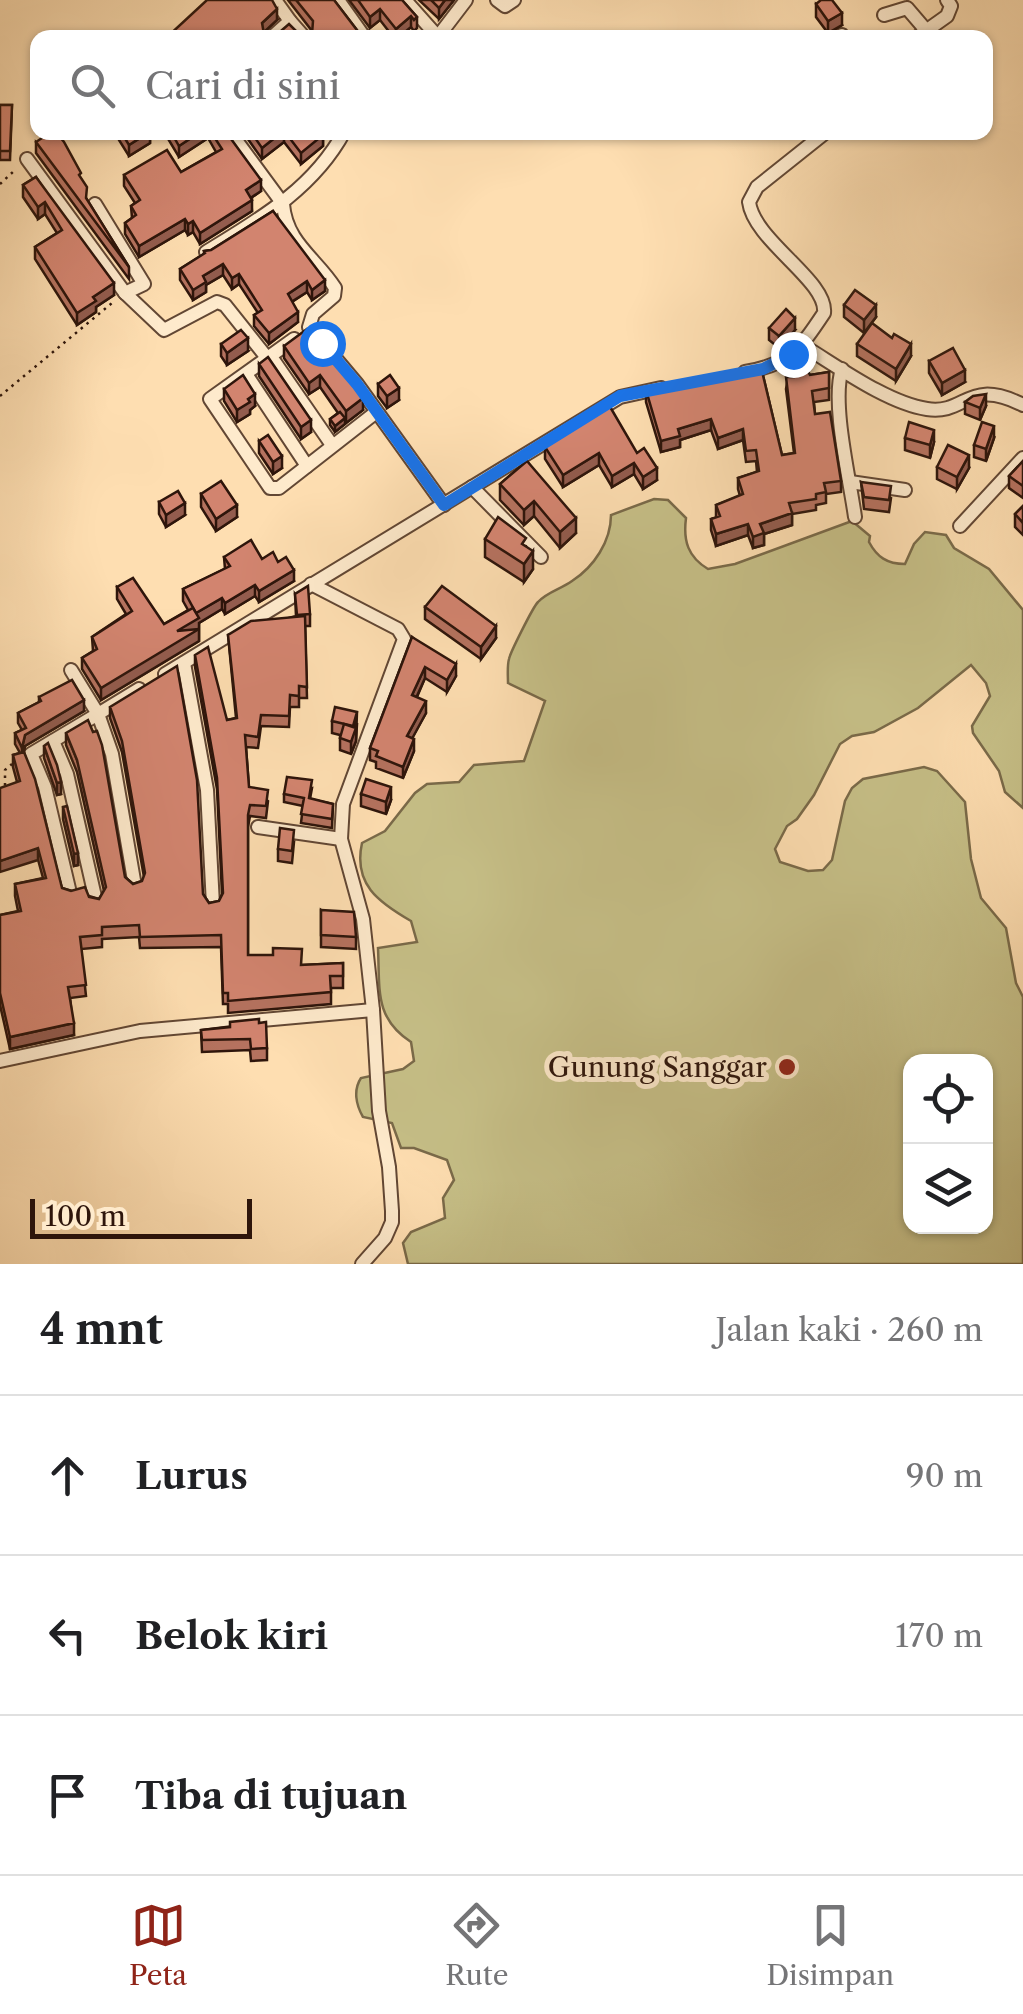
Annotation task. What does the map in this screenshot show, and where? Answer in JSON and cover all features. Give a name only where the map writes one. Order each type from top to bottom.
[{"type":"street","points":[[275,0],[298,30]]},
{"type":"street","points":[[338,0],[359,30]]},
{"type":"street","points":[[406,0],[431,30]]},
{"type":"street","points":[[441,30],[466,0]]},
{"type":"street","points":[[498,0],[505,6],[514,0]]},
{"type":"street","points":[[924,30],[950,12],[952,6],[947,0]]},
{"type":"street","points":[[884,16],[908,8],[919,30]]},
{"type":"street","points":[[280,30],[290,21]]},
{"type":"street","points":[[236,140],[283,204],[284,218],[300,249],[336,288],[334,296],[313,314],[309,327],[212,397],[212,404],[272,490],[375,413]]},
{"type":"street","points":[[206,252],[283,204],[333,153],[340,140]]},
{"type":"street","points":[[732,374],[780,364],[802,346],[824,314],[823,301],[760,228],[749,202],[757,187],[816,140]]},
{"type":"street","points":[[27,159],[125,293],[164,330],[217,302],[222,303],[274,362],[332,445]]},
{"type":"street","points":[[95,204],[144,284],[125,293]]},
{"type":"street","points":[[309,327],[357,384],[444,505]]},
{"type":"street","points":[[802,346],[906,404],[928,410],[984,393],[996,393],[1023,405]]},
{"type":"street","points":[[842,369],[838,379],[855,517]]},
{"type":"street","points":[[246,374],[307,466]]},
{"type":"street","points":[[70,892],[44,787],[31,754],[620,396],[675,386]]},
{"type":"street","points":[[960,526],[1023,458]]},
{"type":"street","points":[[850,482],[905,490]]},
{"type":"street","points":[[472,487],[540,558]]},
{"type":"street","points":[[311,584],[398,629],[404,638],[343,804],[341,840],[363,919],[374,1010],[379,1110],[389,1167],[392,1222],[385,1238],[362,1264]]},
{"type":"street","points":[[184,664],[205,773],[212,905]]},
{"type":"street","points":[[71,670],[98,714],[112,754],[135,886]]},
{"type":"street","points":[[53,741],[66,774],[96,901]]},
{"type":"street","points":[[258,827],[341,840]]},
{"type":"street","points":[[0,1061],[140,1031],[374,1010]]},
{"type":"path","points":[[0,184],[27,159]]},
{"type":"path","points":[[0,396],[125,293]]},
{"type":"path","points":[[0,791],[5,786],[6,767],[31,754]]},
{"type":"shaded area","points":[[654,499],[668,500],[686,518],[685,534],[691,554],[708,569],[735,564],[852,521],[870,536],[869,542],[879,556],[899,564],[905,564],[925,532],[946,535],[954,548],[989,569],[1023,610],[1023,808],[1005,792],[999,771],[973,733],[972,726],[990,696],[986,683],[971,665],[918,708],[874,732],[852,736],[840,744],[814,795],[787,826],[775,849],[780,862],[808,871],[823,870],[832,860],[845,801],[863,779],[924,767],[937,771],[965,802],[971,859],[981,898],[1006,928],[1016,983],[1023,997],[1023,1264],[408,1264],[403,1243],[411,1232],[445,1218],[443,1198],[454,1180],[447,1160],[414,1148],[401,1148],[392,1123],[363,1117],[357,1103],[361,1078],[403,1069],[414,1061],[411,1042],[391,1023],[381,1001],[378,948],[417,942],[411,921],[388,907],[365,881],[361,870],[362,843],[385,831],[427,784],[459,782],[474,765],[524,761],[545,701],[508,683],[510,655],[538,602],[580,575],[594,561],[608,534],[611,515]]},
{"type":"building","points":[[207,0],[272,0],[277,9],[262,23],[263,30],[175,30]]},
{"type":"building","points":[[296,0],[334,0],[357,30],[312,30],[313,21]]},
{"type":"building","points":[[358,0],[402,0],[417,17],[414,20],[411,16],[396,29],[380,9],[370,17]]},
{"type":"building","points":[[832,0],[842,13],[828,21],[816,4]]},
{"type":"building","points":[[0,105],[12,105],[10,151],[0,151]]},
{"type":"building","points":[[216,140],[232,140],[261,180],[246,190],[252,200],[200,233],[193,221],[188,224],[185,219],[139,246],[125,223],[136,215],[131,206],[140,200],[124,175],[167,150],[181,172],[222,149]]},
{"type":"building","points":[[291,140],[317,140],[301,153]]},
{"type":"building","points":[[36,142],[64,142],[87,187],[86,198],[129,267]]},
{"type":"building","points":[[36,177],[114,283],[77,313],[35,247],[62,230],[45,202],[38,207],[23,185]]},
{"type":"building","points":[[273,211],[325,280],[312,290],[307,281],[288,294],[298,312],[269,333],[254,315],[262,310],[239,274],[232,278],[223,264],[203,276],[206,282],[193,290],[180,269]]},
{"type":"building","points":[[855,290],[876,305],[864,320],[844,305]]},
{"type":"building","points":[[786,309],[795,318],[779,336],[769,328]]},
{"type":"building","points":[[872,323],[892,338],[894,334],[911,344],[896,369],[857,344]]},
{"type":"building","points":[[307,329],[363,398],[346,411],[320,375],[309,383],[284,346]]},
{"type":"building","points":[[241,330],[248,338],[227,353],[221,344]]},
{"type":"building","points":[[953,348],[965,370],[942,383],[929,361]]},
{"type":"building","points":[[797,351],[810,375],[829,372],[829,388],[812,391],[815,414],[830,412],[841,481],[824,483],[826,492],[816,494],[816,499],[789,503],[792,513],[760,524],[764,533],[753,537],[748,524],[716,534],[711,519],[720,516],[716,505],[743,494],[738,478],[759,471],[756,450],[746,451],[743,429],[718,438],[711,419],[678,429],[680,436],[661,441],[646,390],[761,367],[782,455],[795,453],[786,377],[793,377],[785,360]]},
{"type":"building","points":[[268,357],[311,420],[301,427],[259,364]]},
{"type":"building","points":[[243,375],[255,394],[237,410],[224,389]]},
{"type":"building","points":[[390,375],[399,388],[387,396],[378,384]]},
{"type":"building","points":[[986,394],[980,408],[965,402],[973,396]]},
{"type":"building","points":[[609,405],[637,453],[644,448],[657,468],[643,477],[634,463],[612,476],[599,453],[563,475],[545,447]]},
{"type":"building","points":[[340,412],[345,418],[335,426],[330,419]]},
{"type":"building","points":[[909,422],[934,430],[930,445],[905,438]]},
{"type":"building","points":[[982,422],[994,426],[986,449],[974,445]]},
{"type":"building","points":[[268,435],[282,456],[273,462],[259,441]]},
{"type":"building","points":[[948,445],[969,455],[957,477],[937,467]]},
{"type":"building","points":[[527,461],[576,518],[560,532],[534,501],[524,510],[500,484]]},
{"type":"building","points":[[1023,461],[1023,486],[1009,476]]},
{"type":"building","points":[[221,481],[237,505],[216,519],[201,494]]},
{"type":"building","points":[[861,482],[891,486],[889,500],[864,497]]},
{"type":"building","points":[[178,491],[185,503],[166,515],[159,502]]},
{"type":"building","points":[[1023,506],[1023,523],[1015,514]]},
{"type":"building","points":[[498,517],[526,538],[522,544],[533,551],[524,564],[485,539]]},
{"type":"building","points":[[251,540],[262,559],[273,552],[278,562],[286,557],[294,570],[259,591],[255,585],[225,603],[222,598],[196,613],[183,589],[230,566],[224,557]]},
{"type":"building","points":[[133,578],[164,624],[193,608],[199,618],[177,631],[199,629],[101,688],[82,658],[97,649],[92,637],[132,611],[117,587]]},
{"type":"building","points":[[308,586],[310,614],[297,615],[295,594]]},
{"type":"building","points":[[442,586],[496,626],[481,647],[425,607]]},
{"type":"building","points":[[305,616],[307,687],[299,686],[299,696],[290,695],[289,716],[261,715],[258,737],[245,735],[249,787],[268,790],[266,806],[250,805],[248,815],[248,955],[273,955],[273,948],[302,949],[301,965],[343,963],[343,976],[330,976],[331,992],[228,1001],[228,993],[223,993],[221,935],[140,937],[139,925],[102,927],[102,935],[80,937],[86,985],[68,987],[74,1023],[10,1037],[0,993],[0,915],[21,911],[15,884],[46,878],[38,848],[0,861],[0,788],[20,781],[13,755],[24,752],[35,779],[62,888],[71,891],[85,887],[89,897],[99,899],[106,887],[77,760],[66,733],[88,720],[102,745],[125,877],[133,884],[142,881],[145,873],[122,741],[110,707],[177,666],[197,780],[203,894],[209,903],[219,901],[223,893],[217,778],[195,655],[208,647],[227,720],[237,718],[228,635],[251,621]]},
{"type":"building","points":[[412,637],[456,664],[447,680],[425,667],[412,695],[426,701],[407,736],[414,739],[403,767],[376,756],[378,751],[370,748]]},
{"type":"building","points":[[72,680],[84,700],[25,735],[22,748],[15,733],[26,728],[18,713]]},
{"type":"building","points":[[335,707],[357,712],[353,726],[332,721]]},
{"type":"building","points":[[344,724],[356,728],[351,742],[340,738]]},
{"type":"building","points":[[48,743],[61,782],[57,783],[44,746]]},
{"type":"building","points":[[287,777],[312,780],[309,798],[333,804],[332,819],[301,814],[304,798],[284,794]]},
{"type":"building","points":[[366,779],[391,787],[386,802],[361,794]]},
{"type":"building","points":[[67,806],[78,853],[74,854],[63,807]]},
{"type":"building","points":[[280,828],[294,830],[292,851],[278,849]]},
{"type":"building","points":[[321,910],[354,912],[356,937],[321,935]]},
{"type":"building","points":[[259,1019],[259,1023],[266,1022],[267,1048],[251,1049],[250,1039],[202,1040],[201,1030]]},
{"type":"place","name":"Gunung Sanggar","points":[[787,1067]]},
{"type":"route","points":[[322,343],[357,384],[444,505],[620,396],[763,369],[780,364],[793,354]]}]
